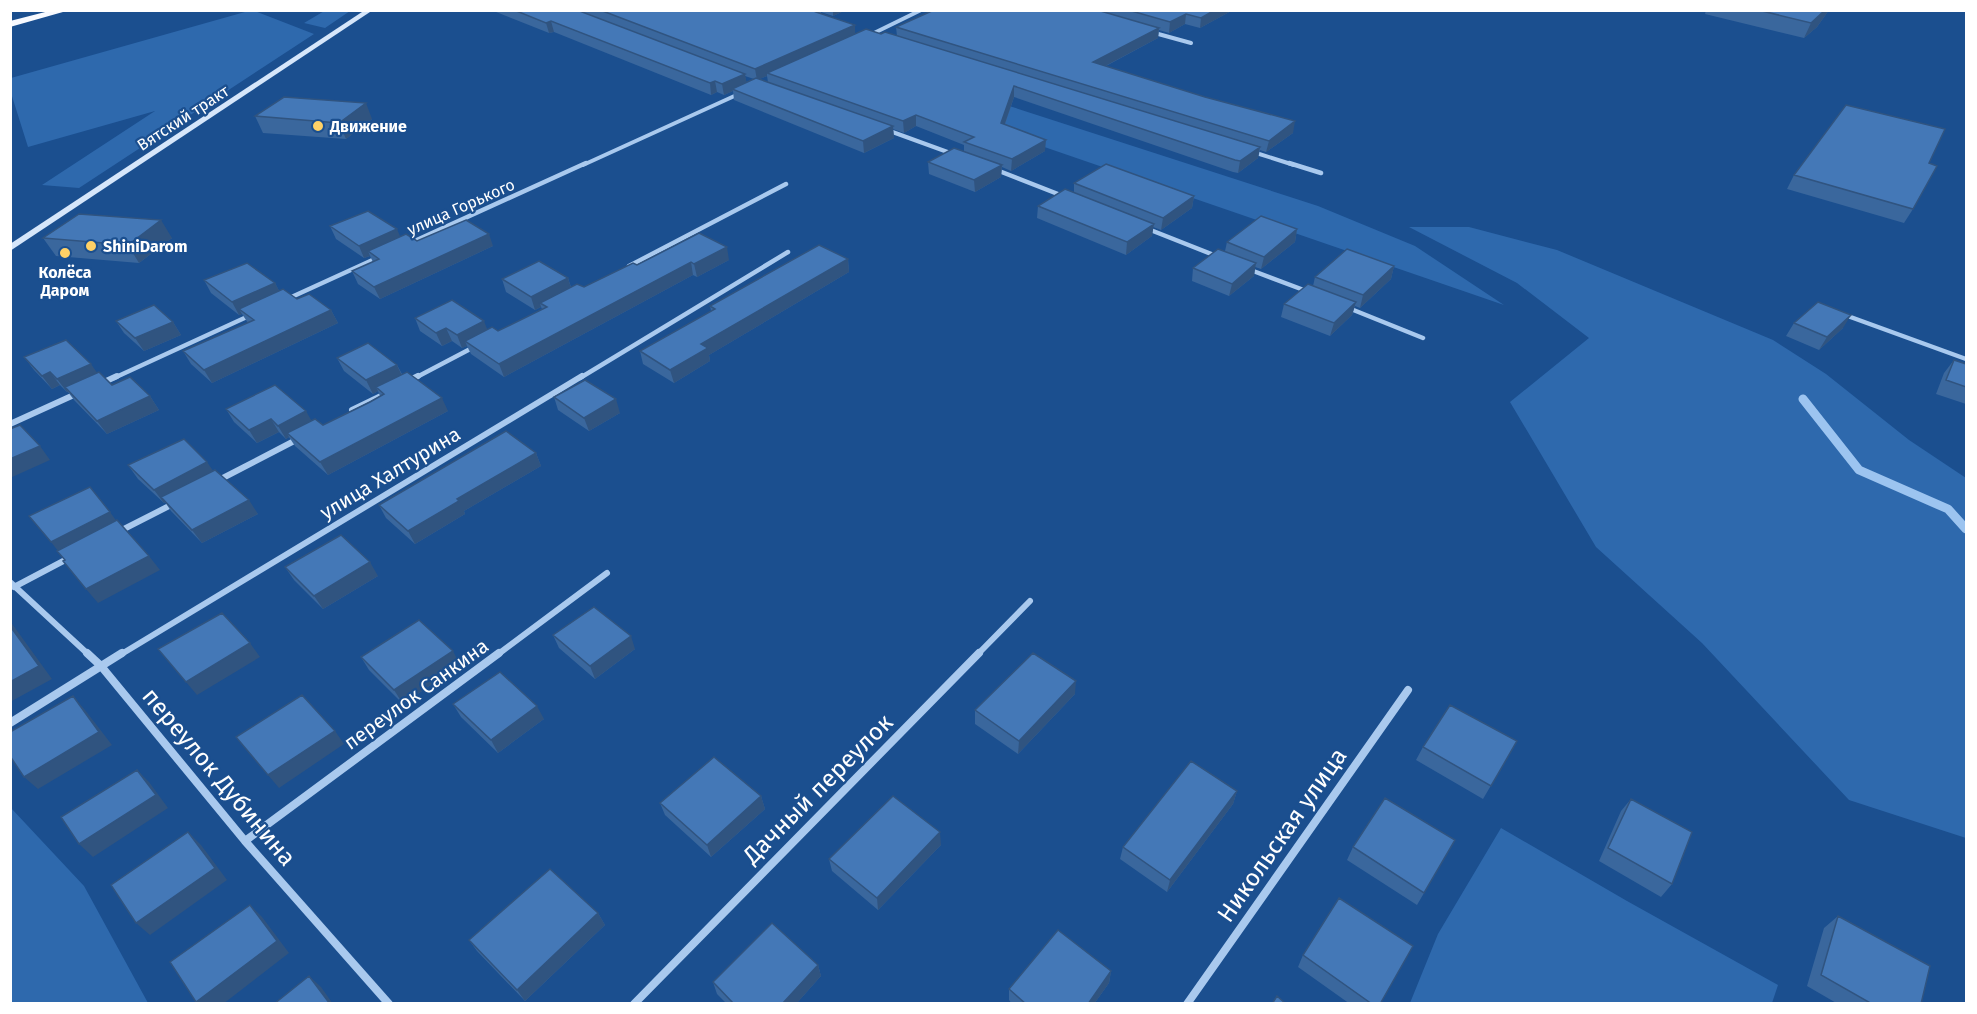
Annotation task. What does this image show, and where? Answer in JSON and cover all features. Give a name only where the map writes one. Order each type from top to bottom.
[{"type":"highway","points":[[12,23],[66,10]]},
{"type":"main road","name":"Вятский тракт","points":[[10,248],[370,10]]},
{"type":"street","points":[[861,39],[921,10]]},
{"type":"street","points":[[860,30],[882,38]]},
{"type":"street","points":[[1147,31],[1191,43]]},
{"type":"street","name":"улица Горького","points":[[401,247],[748,90]]},
{"type":"street","points":[[881,128],[956,156]]},
{"type":"street","points":[[1242,148],[1321,174]]},
{"type":"street","points":[[990,167],[1067,197]]},
{"type":"street","points":[[627,267],[786,184]]},
{"type":"street","points":[[1144,228],[1222,258]]},
{"type":"street","name":"улица Халтурина","points":[[10,723],[788,252]]},
{"type":"street","points":[[282,301],[379,257]]},
{"type":"street","points":[[1245,267],[1312,294]]},
{"type":"street","points":[[1345,307],[1423,338]]},
{"type":"street","points":[[97,385],[260,311]]},
{"type":"street","points":[[1837,313],[1966,359]]},
{"type":"street","points":[[405,383],[479,344]]},
{"type":"street","points":[[10,424],[86,390]]},
{"type":"street","points":[[342,416],[384,394]]},
{"type":"street","points":[[215,482],[300,438]]},
{"type":"street","points":[[109,537],[183,499]]},
{"type":"street","points":[[12,584],[78,554]]},
{"type":"street","name":"переулок Санкина","points":[[245,841],[607,573]]},
{"type":"street","name":"переулок Дубинина","points":[[12,584],[101,666],[245,841],[389,1004]]},
{"type":"street","name":"Дачный переулок","points":[[634,1004],[1030,601]]},
{"type":"street","name":"Никольская улица","points":[[1187,1004],[1408,690]]},
{"type":"shaded area","points":[[252,10],[314,34],[79,188],[42,185],[155,111],[28,147],[11,93],[11,78]]},
{"type":"shaded area","points":[[326,10],[350,11],[325,28],[304,23]]},
{"type":"shaded area","points":[[997,102],[1318,206],[1415,246],[1504,305],[1001,132]]},
{"type":"shaded area","points":[[1409,227],[1469,227],[1557,250],[1773,340],[1826,374],[1909,440],[1966,478],[1966,838],[1849,800],[1702,643],[1596,547],[1510,402],[1589,338],[1517,283]]},
{"type":"shaded area","points":[[11,808],[84,886],[148,1003],[11,1003]]},
{"type":"shaded area","points":[[1501,828],[1778,985],[1772,1003],[1410,1003],[1438,934]]},
{"type":"building","points":[[514,10],[577,10],[745,74],[722,84],[715,81],[710,83],[551,21],[546,23]]},
{"type":"building","points":[[600,10],[819,10],[816,12],[855,25],[755,69]]},
{"type":"building","points":[[934,10],[1097,10],[1159,28],[1093,62],[1205,97],[1295,121],[1269,141],[896,27]]},
{"type":"building","points":[[1128,10],[1215,10],[1201,18],[1186,14],[1170,22]]},
{"type":"building","points":[[1758,10],[1825,10],[1811,23]]},
{"type":"building","points":[[866,29],[881,34],[885,32],[1260,147],[1240,161],[1235,160],[1014,86],[1001,123],[1046,140],[1012,159],[964,142],[974,137],[916,115],[903,121],[767,73]]},
{"type":"building","points":[[756,78],[893,126],[863,141],[732,89]]},
{"type":"building","points":[[284,97],[366,103],[339,123],[255,116]]},
{"type":"building","points":[[1846,105],[1945,129],[1929,163],[1937,166],[1913,209],[1794,175]]},
{"type":"building","points":[[954,148],[1002,165],[974,180],[928,162]]},
{"type":"building","points":[[1106,164],[1194,196],[1163,218],[1074,183]]},
{"type":"building","points":[[1065,189],[1154,224],[1127,242],[1038,206]]},
{"type":"building","points":[[368,211],[397,229],[359,246],[330,226]]},
{"type":"building","points":[[79,214],[161,220],[128,245],[43,238]]},
{"type":"building","points":[[1261,216],[1297,229],[1264,257],[1227,242]]},
{"type":"building","points":[[466,220],[489,234],[374,287],[352,271],[379,259],[368,251],[406,234],[417,241]]},
{"type":"building","points":[[699,233],[727,247],[694,264],[691,262],[499,364],[465,341],[492,327],[498,331],[547,307],[540,303],[577,284],[584,287],[633,263],[637,265]]},
{"type":"building","points":[[819,245],[848,259],[701,344],[708,348],[670,370],[640,351],[715,309],[710,306]]},
{"type":"building","points":[[1218,249],[1256,263],[1232,284],[1193,268]]},
{"type":"building","points":[[1347,249],[1394,266],[1363,295],[1315,277]]},
{"type":"building","points":[[539,261],[568,278],[531,297],[502,279]]},
{"type":"building","points":[[247,263],[275,283],[232,302],[204,280]]},
{"type":"building","points":[[1308,284],[1356,302],[1334,323],[1284,304]]},
{"type":"building","points":[[283,289],[297,299],[309,294],[331,310],[204,370],[183,351],[254,320],[239,309]]},
{"type":"building","points":[[452,300],[484,321],[457,335],[446,328],[436,333],[415,318]]},
{"type":"building","points":[[1818,302],[1851,315],[1827,337],[1794,323]]},
{"type":"building","points":[[154,305],[173,322],[135,338],[116,321]]},
{"type":"building","points":[[66,340],[91,364],[57,379],[50,372],[42,376],[24,357]]},
{"type":"building","points":[[368,343],[397,365],[366,380],[337,358]]},
{"type":"building","points":[[1954,360],[1966,364],[1966,387],[1946,380]]},
{"type":"building","points":[[99,372],[112,385],[130,377],[150,396],[97,421],[65,387]]},
{"type":"building","points":[[407,372],[442,398],[320,462],[287,433],[315,419],[323,425],[370,402],[384,394],[376,387]]},
{"type":"building","points":[[585,380],[616,399],[584,418],[554,397]]},
{"type":"building","points":[[275,385],[306,411],[278,426],[271,419],[249,430],[226,409]]},
{"type":"building","points":[[20,425],[40,446],[10,459],[10,429]]},
{"type":"building","points":[[506,431],[536,453],[457,499],[459,501],[408,531],[379,505]]},
{"type":"building","points":[[184,439],[207,462],[154,490],[128,465]]},
{"type":"building","points":[[215,470],[249,500],[192,530],[161,497]]},
{"type":"building","points":[[90,487],[110,512],[51,542],[29,516]]},
{"type":"building","points":[[117,520],[149,556],[86,589],[57,551]]},
{"type":"building","points":[[341,535],[370,562],[314,596],[285,567]]},
{"type":"building","points":[[594,607],[631,636],[590,666],[553,635]]},
{"type":"building","points":[[222,613],[250,643],[186,682],[158,649]]},
{"type":"building","points":[[419,620],[453,651],[394,690],[361,657]]},
{"type":"building","points":[[10,626],[39,666],[10,682]]},
{"type":"building","points":[[1033,653],[1076,681],[1019,741],[975,710]]},
{"type":"building","points":[[500,672],[537,706],[491,740],[453,704]]},
{"type":"building","points":[[302,695],[335,731],[268,775],[236,737]]},
{"type":"building","points":[[73,696],[99,732],[24,777],[10,756],[10,732]]},
{"type":"building","points":[[1450,705],[1517,741],[1491,786],[1423,747]]},
{"type":"building","points":[[714,757],[761,796],[707,845],[660,803]]},
{"type":"building","points":[[1191,761],[1237,791],[1170,880],[1123,847]]},
{"type":"building","points":[[137,770],[156,795],[79,844],[61,817]]},
{"type":"building","points":[[893,796],[940,832],[877,898],[829,859]]},
{"type":"building","points":[[1385,798],[1455,840],[1424,893],[1353,847]]},
{"type":"building","points":[[1631,799],[1692,832],[1672,884],[1608,848]]},
{"type":"building","points":[[188,832],[215,868],[136,923],[111,885]]},
{"type":"building","points":[[550,869],[598,913],[517,990],[469,940]]},
{"type":"building","points":[[1339,898],[1413,946],[1380,1004],[1372,1004],[1303,955]]},
{"type":"building","points":[[250,905],[277,941],[196,1002],[170,962]]},
{"type":"building","points":[[1838,916],[1930,966],[1921,1004],[1872,1004],[1821,975]]},
{"type":"building","points":[[772,923],[818,965],[782,1004],[734,1004],[713,982]]},
{"type":"building","points":[[1058,930],[1111,971],[1088,1004],[1026,1004],[1009,989]]},
{"type":"building","points":[[309,976],[330,1004],[274,1004]]},
{"type":"building","points":[[1277,996],[1286,1004],[1272,1004]]},
{"type":"waterway","points":[[1803,399],[1859,470],[1948,509],[1966,529]]},
{"type":"place","name":"Движение","points":[[318,126]]},
{"type":"place","name":"ShiniDarom","points":[[91,246]]},
{"type":"place","name":"Колёса Даром","points":[[65,253]]}]
